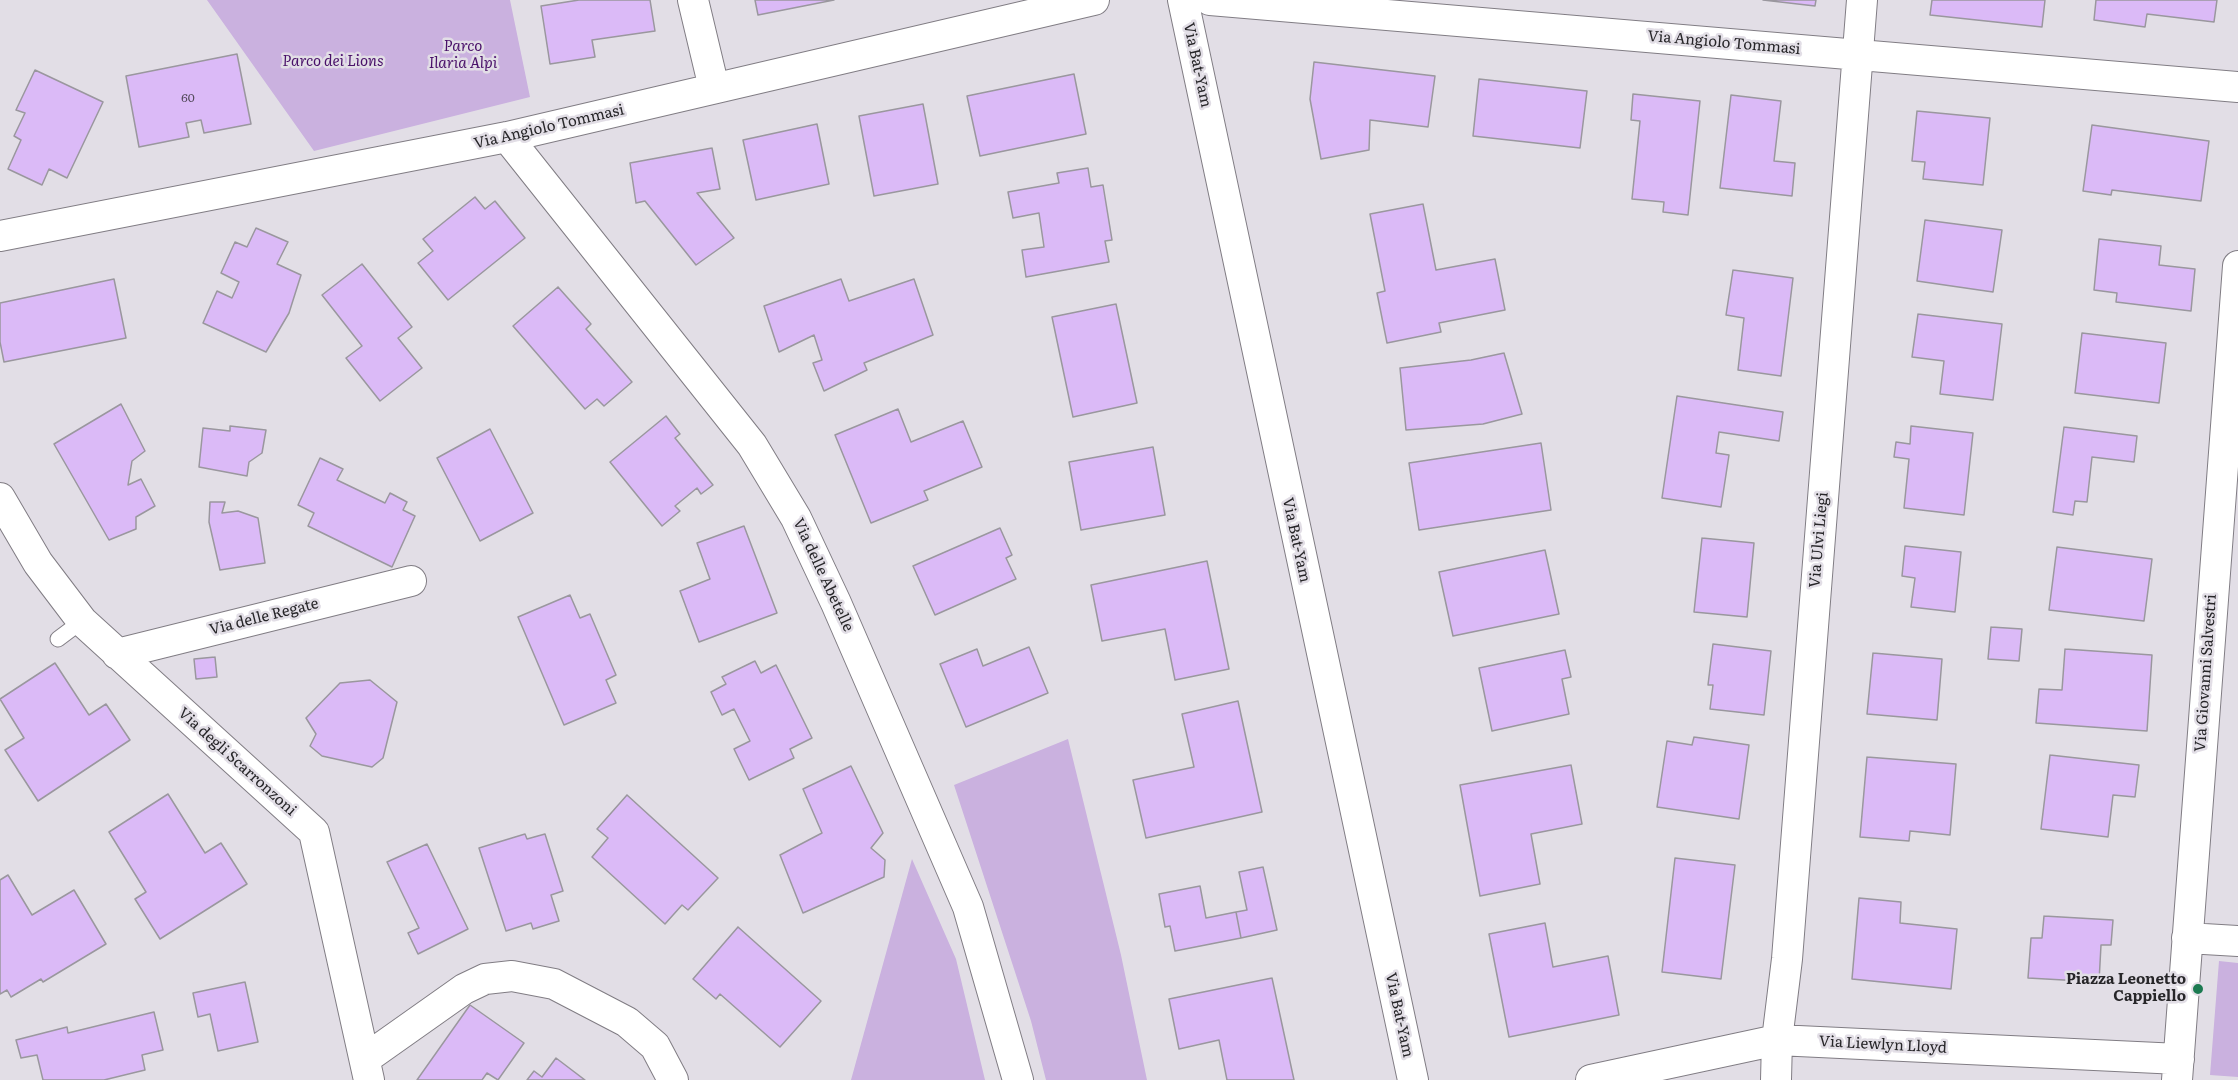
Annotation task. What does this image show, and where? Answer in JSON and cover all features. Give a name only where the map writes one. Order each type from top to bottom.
[{"type":"street","points":[[693,0],[714,88]]},
{"type":"street","name":"Via Angiolo Tommasi","points":[[0,236],[507,137],[1094,0]]},
{"type":"street","name":"Via Bat-Yam","points":[[1183,0],[1413,1080]]},
{"type":"street","name":"Via Angiolo Tommasi","points":[[1210,0],[2238,87]]},
{"type":"street","name":"Via Ulvi Liegi","points":[[1776,1080],[1777,1040],[1787,959],[1862,0]]},
{"type":"street","name":"Via delle Abetelle","points":[[507,137],[752,445],[796,518],[836,603],[968,908],[1018,1080]]},
{"type":"street","name":"Via Giovanni Salvestri","points":[[2178,1070],[2238,266]]},
{"type":"street","name":"Via degli Scarronzoni","points":[[0,498],[38,563],[82,621],[314,832],[367,1070]]},
{"type":"street","name":"Via delle Regate","points":[[117,654],[411,581]]},
{"type":"street","points":[[2187,938],[2238,941]]},
{"type":"street","points":[[367,1070],[464,989],[485,979],[512,976],[554,984],[627,1022],[655,1046],[673,1080]]},
{"type":"street","name":"Via Liewlyn Lloyd","points":[[1591,1080],[1777,1040],[2178,1070]]},
{"type":"lane","points":[[58,639],[82,621]]},
{"type":"green space","points":[[207,0],[510,0],[530,97],[314,151]]},
{"type":"green space","points":[[1068,739],[1121,955],[1147,1080],[1046,1080],[1031,1021],[954,785]]},
{"type":"green space","points":[[912,859],[956,959],[985,1080],[851,1080]]},
{"type":"green space","points":[[2219,961],[2238,963],[2238,1077],[2210,1075]]},
{"type":"building","points":[[579,0],[650,0],[655,31],[592,40],[595,57],[550,64],[541,6]]},
{"type":"building","points":[[755,0],[834,0],[758,15]]},
{"type":"building","points":[[1763,0],[1816,0],[1815,6]]},
{"type":"building","points":[[1932,0],[2045,0],[2042,27],[1930,15]]},
{"type":"building","points":[[2096,0],[2217,0],[2214,22],[2147,14],[2145,27],[2094,20]]},
{"type":"building","points":[[237,54],[251,124],[204,133],[201,120],[186,123],[189,137],[139,147],[126,76]]},
{"type":"building","points":[[1314,62],[1435,76],[1428,127],[1370,120],[1369,150],[1321,159],[1310,99]]},
{"type":"building","points":[[35,70],[103,102],[67,178],[49,169],[42,185],[8,169],[21,140],[14,136],[25,113],[16,110]]},
{"type":"building","points":[[1074,74],[1086,134],[980,156],[967,96]]},
{"type":"building","points":[[1479,79],[1587,91],[1580,148],[1473,136]]},
{"type":"building","points":[[1633,94],[1700,101],[1688,215],[1663,212],[1664,202],[1632,199],[1640,121],[1631,120]]},
{"type":"building","points":[[1731,95],[1781,101],[1774,161],[1795,163],[1792,196],[1720,188]]},
{"type":"building","points":[[923,104],[938,184],[874,196],[859,116]]},
{"type":"building","points":[[1917,111],[1990,118],[1983,185],[1923,179],[1925,162],[1912,161]]},
{"type":"building","points":[[817,124],[829,184],[756,200],[743,140]]},
{"type":"building","points":[[2092,125],[2209,141],[2201,201],[2112,190],[2111,195],[2083,191]]},
{"type":"building","points":[[712,148],[720,189],[697,193],[734,238],[696,265],[645,201],[636,203],[630,163]]},
{"type":"building","points":[[1088,168],[1091,187],[1103,185],[1112,240],[1105,241],[1109,262],[1026,277],[1022,250],[1044,247],[1039,213],[1013,218],[1008,192],[1059,183],[1057,173]]},
{"type":"building","points":[[475,197],[485,209],[495,201],[525,238],[448,300],[418,263],[433,251],[423,239]]},
{"type":"building","points":[[1423,204],[1436,270],[1495,259],[1505,310],[1439,323],[1441,332],[1387,343],[1377,293],[1385,291],[1370,214]]},
{"type":"building","points":[[1925,220],[2002,230],[1993,292],[1917,281]]},
{"type":"building","points":[[256,228],[288,242],[277,264],[301,275],[289,313],[266,352],[203,323],[217,291],[232,298],[239,282],[221,273],[235,242],[247,247]]},
{"type":"building","points":[[2099,239],[2161,246],[2159,265],[2195,269],[2191,311],[2116,302],[2117,293],[2094,290]]},
{"type":"building","points":[[362,264],[412,327],[398,338],[422,368],[380,401],[346,358],[362,346],[322,295]]},
{"type":"building","points":[[1733,270],[1793,278],[1781,376],[1738,370],[1744,318],[1726,315]]},
{"type":"building","points":[[114,279],[126,338],[4,362],[0,342],[0,303]]},
{"type":"building","points":[[841,279],[849,301],[914,279],[933,335],[864,363],[867,370],[824,391],[813,363],[822,360],[814,335],[779,352],[764,306]]},
{"type":"building","points":[[558,287],[591,324],[586,329],[632,382],[604,406],[597,399],[585,409],[513,326]]},
{"type":"building","points":[[1116,304],[1137,403],[1073,417],[1052,317]]},
{"type":"building","points":[[1918,314],[2002,324],[1993,400],[1940,394],[1944,361],[1912,357]]},
{"type":"building","points":[[2082,333],[2166,343],[2159,403],[2075,393]]},
{"type":"building","points":[[1504,353],[1522,414],[1483,424],[1406,430],[1400,368],[1471,360]]},
{"type":"building","points":[[1677,396],[1783,412],[1779,441],[1719,432],[1716,453],[1729,455],[1721,507],[1662,498]]},
{"type":"building","points":[[121,404],[145,451],[132,461],[128,485],[141,479],[155,506],[136,517],[136,529],[109,540],[54,444]]},
{"type":"building","points":[[898,409],[911,442],[963,421],[982,467],[924,491],[928,500],[871,523],[835,435]]},
{"type":"building","points":[[666,416],[680,434],[675,438],[713,485],[701,494],[697,488],[675,506],[680,511],[662,526],[610,462]]},
{"type":"building","points":[[230,426],[266,430],[262,453],[249,462],[247,476],[199,467],[203,428],[230,431]]},
{"type":"building","points":[[1911,426],[1973,433],[1964,515],[1904,508],[1909,459],[1894,457],[1896,442],[1910,444]]},
{"type":"building","points":[[2064,427],[2137,436],[2134,462],[2092,457],[2087,502],[2075,501],[2073,515],[2053,512]]},
{"type":"building","points":[[490,429],[533,513],[480,541],[437,458]]},
{"type":"building","points":[[1541,443],[1551,510],[1419,530],[1409,463]]},
{"type":"building","points":[[1153,447],[1165,515],[1081,530],[1069,462]]},
{"type":"building","points":[[320,458],[343,469],[337,480],[385,503],[390,493],[407,502],[403,510],[415,516],[392,567],[308,526],[314,513],[298,505]]},
{"type":"building","points":[[210,502],[225,502],[222,513],[238,511],[258,518],[265,563],[220,570],[209,522]]},
{"type":"building","points":[[744,526],[777,613],[699,642],[680,591],[710,579],[697,543]]},
{"type":"building","points":[[1000,528],[1012,555],[1006,558],[1016,579],[935,615],[913,566]]},
{"type":"building","points":[[1702,538],[1754,543],[1747,617],[1694,612]]},
{"type":"building","points":[[1905,546],[1961,552],[1955,612],[1911,607],[1915,578],[1902,576]]},
{"type":"building","points":[[2057,547],[2152,559],[2144,621],[2049,610]]},
{"type":"building","points":[[1545,550],[1559,614],[1453,636],[1439,572]]},
{"type":"building","points":[[1207,561],[1229,669],[1175,680],[1165,629],[1102,641],[1091,585]]},
{"type":"building","points":[[570,595],[580,618],[590,614],[616,675],[606,680],[616,703],[564,725],[518,617]]},
{"type":"building","points":[[1991,627],[2022,629],[2019,661],[1988,659]]},
{"type":"building","points":[[1713,644],[1771,651],[1764,715],[1710,709],[1713,685],[1708,685]]},
{"type":"building","points":[[1029,647],[1048,693],[966,727],[940,664],[977,649],[983,666]]},
{"type":"building","points":[[2065,649],[2152,655],[2147,731],[2036,723],[2039,689],[2062,690]]},
{"type":"building","points":[[1565,650],[1571,677],[1562,679],[1569,714],[1492,731],[1479,668]]},
{"type":"building","points":[[1873,653],[1942,659],[1937,720],[1867,714]]},
{"type":"building","points":[[215,657],[217,677],[196,679],[194,659]]},
{"type":"building","points":[[755,661],[761,673],[776,665],[812,738],[790,749],[794,758],[749,780],[734,749],[750,741],[734,709],[722,715],[711,692],[726,684],[722,677]]},
{"type":"building","points":[[55,663],[89,715],[106,704],[130,740],[38,801],[5,750],[24,738],[0,699]]},
{"type":"building","points":[[370,680],[397,702],[383,758],[372,767],[322,756],[310,746],[316,734],[306,718],[340,683]]},
{"type":"building","points":[[1238,701],[1262,812],[1146,838],[1133,780],[1194,767],[1182,714]]},
{"type":"building","points":[[1694,737],[1749,745],[1739,819],[1657,807],[1667,741],[1692,745]]},
{"type":"building","points":[[2050,755],[2139,765],[2135,797],[2113,795],[2108,837],[2041,829]]},
{"type":"building","points":[[1867,757],[1956,764],[1950,835],[1910,831],[1909,841],[1860,837]]},
{"type":"building","points":[[1571,765],[1582,824],[1531,834],[1540,884],[1480,896],[1460,785]]},
{"type":"building","points":[[851,766],[883,833],[871,848],[885,860],[884,877],[803,913],[780,855],[822,833],[803,789]]},
{"type":"building","points":[[168,794],[205,853],[221,843],[247,884],[160,939],[135,899],[146,892],[109,832]]},
{"type":"building","points":[[627,795],[718,878],[688,910],[682,905],[665,924],[592,857],[608,838],[597,829]]},
{"type":"building","points":[[525,834],[527,839],[545,834],[563,891],[551,895],[559,921],[533,929],[531,923],[506,931],[479,848]]},
{"type":"building","points":[[427,844],[468,929],[418,954],[408,933],[419,928],[387,862]]},
{"type":"building","points":[[1675,858],[1735,865],[1721,979],[1662,972]]},
{"type":"building","points":[[1263,867],[1277,930],[1241,938],[1236,912],[1247,910],[1239,872]]},
{"type":"building","points":[[8,875],[32,915],[74,890],[106,944],[43,982],[41,979],[11,997],[7,990],[0,994],[0,880]]},
{"type":"building","points":[[1200,886],[1206,918],[1236,912],[1241,938],[1175,951],[1170,926],[1165,927],[1159,894]]},
{"type":"building","points":[[1859,898],[1901,902],[1900,923],[1957,929],[1951,989],[1852,979]]},
{"type":"building","points":[[2044,916],[2113,920],[2111,945],[2101,945],[2099,982],[2028,978],[2031,938],[2042,938]]},
{"type":"building","points":[[1545,923],[1553,967],[1608,956],[1619,1015],[1509,1037],[1489,934]]},
{"type":"building","points":[[738,927],[821,1001],[780,1047],[720,994],[716,999],[693,979]]},
{"type":"building","points":[[1272,978],[1294,1080],[1227,1080],[1219,1040],[1179,1049],[1169,999]]},
{"type":"building","points":[[245,982],[258,1042],[218,1051],[210,1014],[198,1017],[193,993]]},
{"type":"building","points":[[470,1005],[524,1043],[498,1080],[487,1073],[482,1080],[417,1080]]},
{"type":"building","points":[[154,1012],[163,1050],[142,1055],[145,1070],[104,1080],[43,1080],[37,1055],[21,1058],[16,1040],[67,1027],[68,1033]]},
{"type":"building","points":[[556,1058],[585,1080],[527,1080],[534,1071],[542,1077]]},
{"type":"place","name":"Piazza Leonetto Cappiello","points":[[2198,989]]},
{"type":"park label","name":"Parco Ilaria Alpi","points":[[463,56]]},
{"type":"park label","name":"Parco dei Lions","points":[[333,62]]}]
